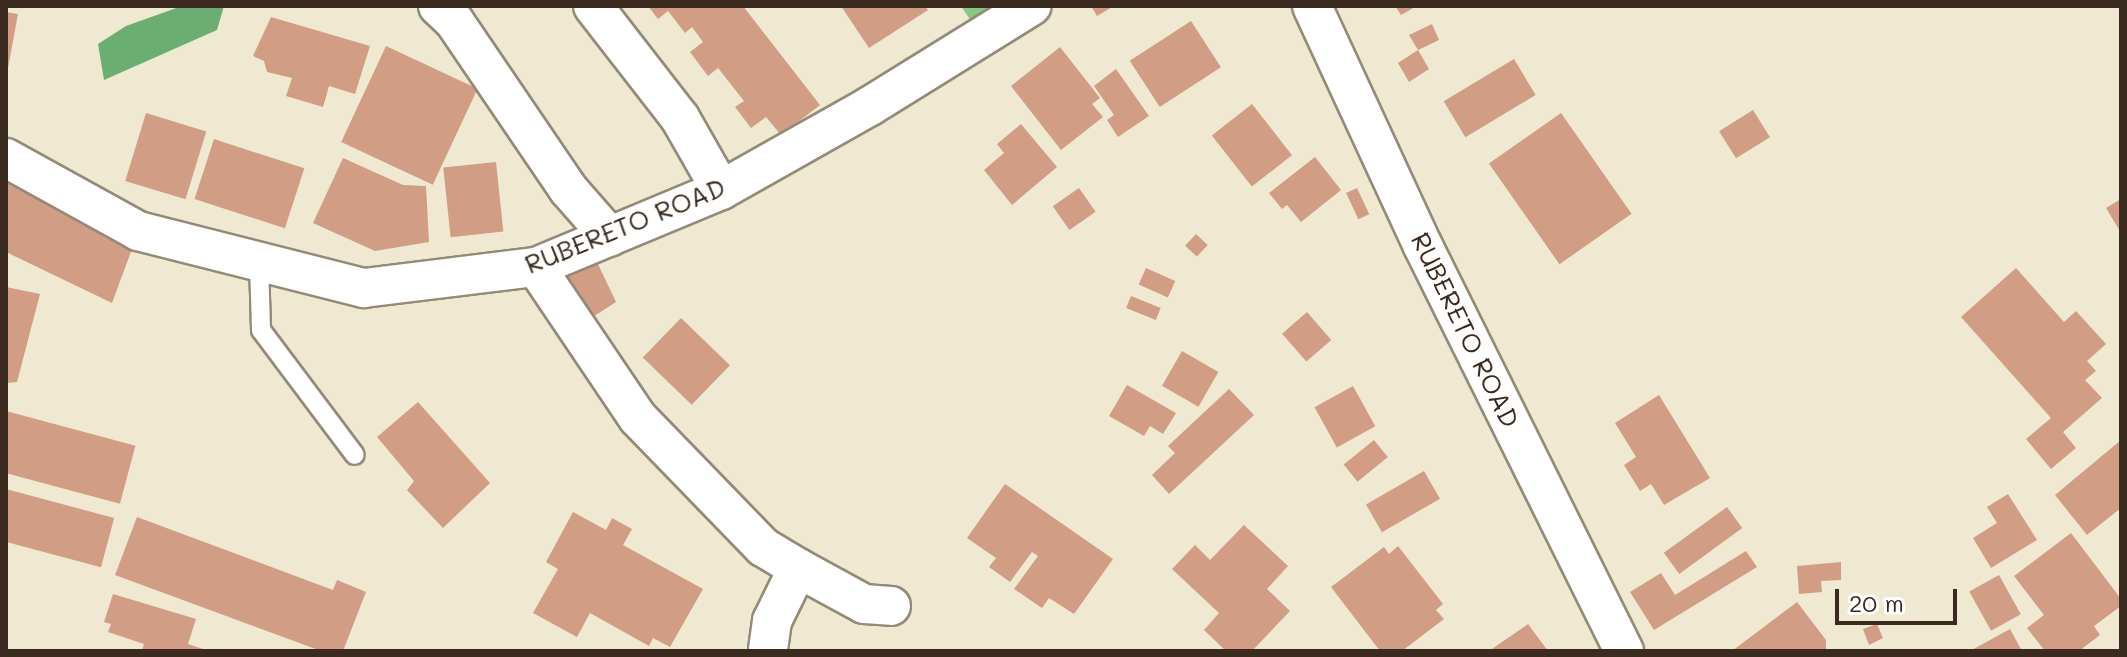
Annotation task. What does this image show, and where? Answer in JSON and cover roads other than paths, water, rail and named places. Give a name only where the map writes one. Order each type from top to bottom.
[{"type":"street","points":[[438,6],[464,33],[569,190],[610,237]]},
{"type":"street","points":[[593,6],[680,118],[721,190]]},
{"type":"street","name":"RUBERETO ROAD","points":[[6,158],[138,231],[364,288],[536,267],[721,190],[870,106],[1031,6]]},
{"type":"street","name":"RUBERETO ROAD","points":[[1312,6],[1423,246],[1624,651]]},
{"type":"street","points":[[536,267],[638,418],[763,547],[864,604],[891,606]]},
{"type":"street","points":[[768,651],[772,621],[798,568]]},
{"type":"lane","points":[[259,262],[261,330],[355,455]]}]
